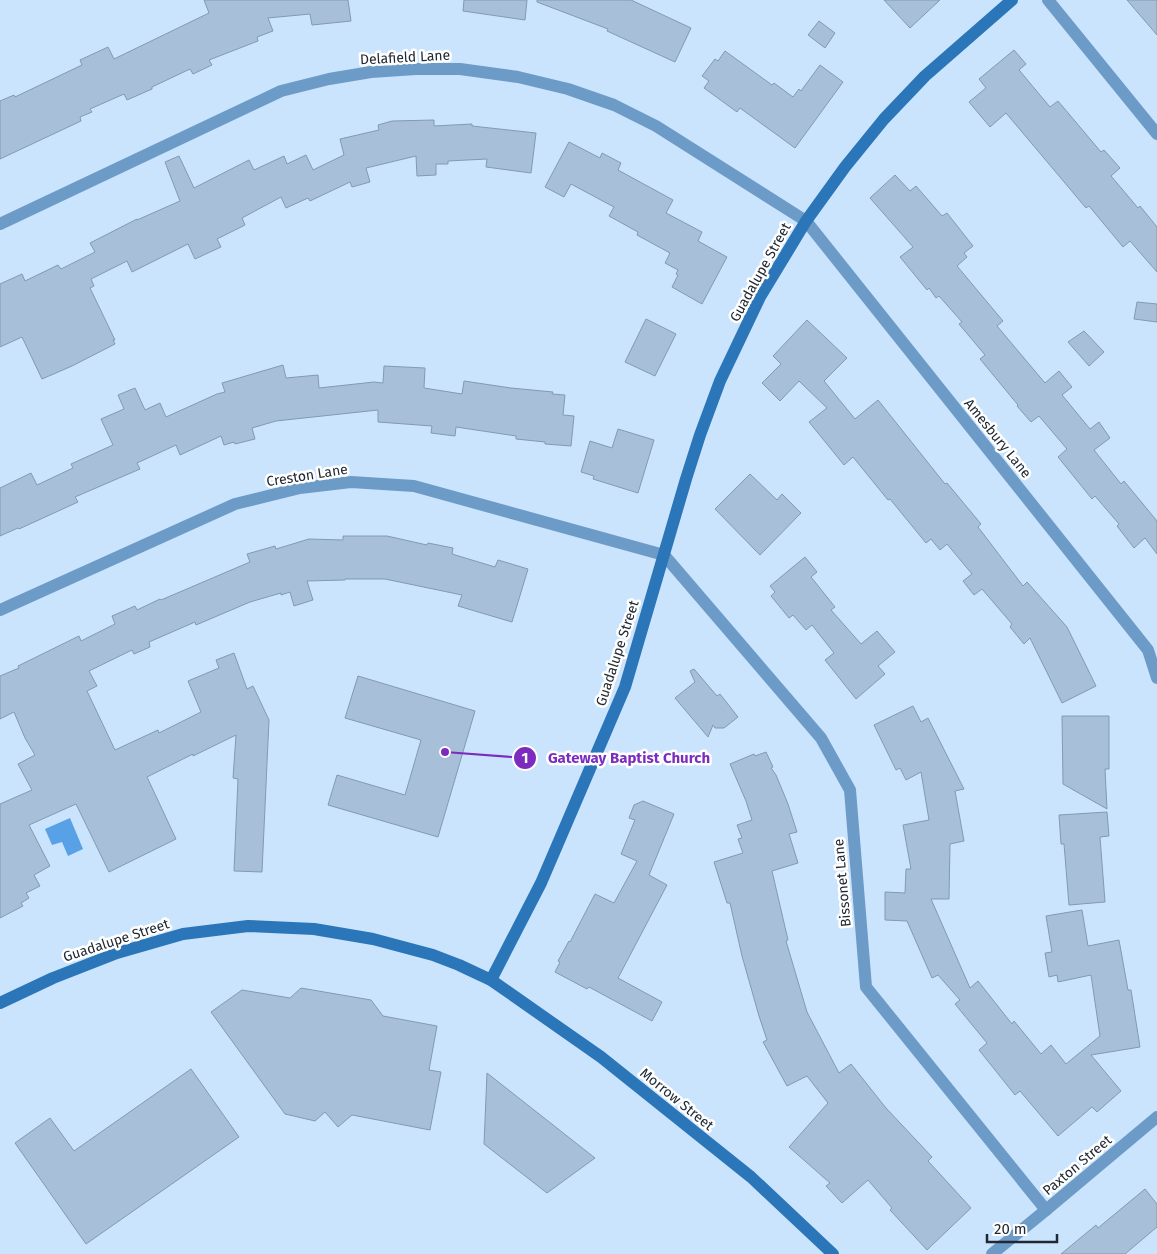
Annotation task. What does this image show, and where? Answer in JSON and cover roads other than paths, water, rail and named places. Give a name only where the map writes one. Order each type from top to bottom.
[{"type":"street","name":"Guadalupe Street","points":[[0,1003],[53,978],[117,953],[182,934],[248,926],[314,929],[373,939],[434,955],[491,980],[542,883],[625,687],[700,435],[720,381],[760,297],[806,221],[845,167],[884,119],[925,76],[1012,0]]},
{"type":"street","points":[[1048,0],[1157,134]]},
{"type":"street","name":"Delafield Lane","points":[[0,224],[282,91],[329,79],[371,72],[416,69],[460,69],[518,76],[568,89],[614,105],[656,126],[806,221]]},
{"type":"street","name":"Amesbury Lane","points":[[806,221],[1148,650],[1157,678]]},
{"type":"street","name":"Creston Lane","points":[[0,610],[235,504],[300,488],[351,482],[414,486],[664,555]]},
{"type":"street","name":"Bissonet Lane","points":[[664,555],[821,738],[850,790],[866,987],[1046,1210]]},
{"type":"street","name":"Morrow Street","points":[[491,980],[601,1057],[751,1177],[833,1254]]},
{"type":"street","name":"Paxton Street","points":[[992,1254],[1157,1117]]},
{"type":"water","points":[[70,818],[83,849],[68,856],[62,842],[52,845],[45,829]]},
{"type":"place","name":"Gateway Baptist Church","points":[[445,752]]}]
